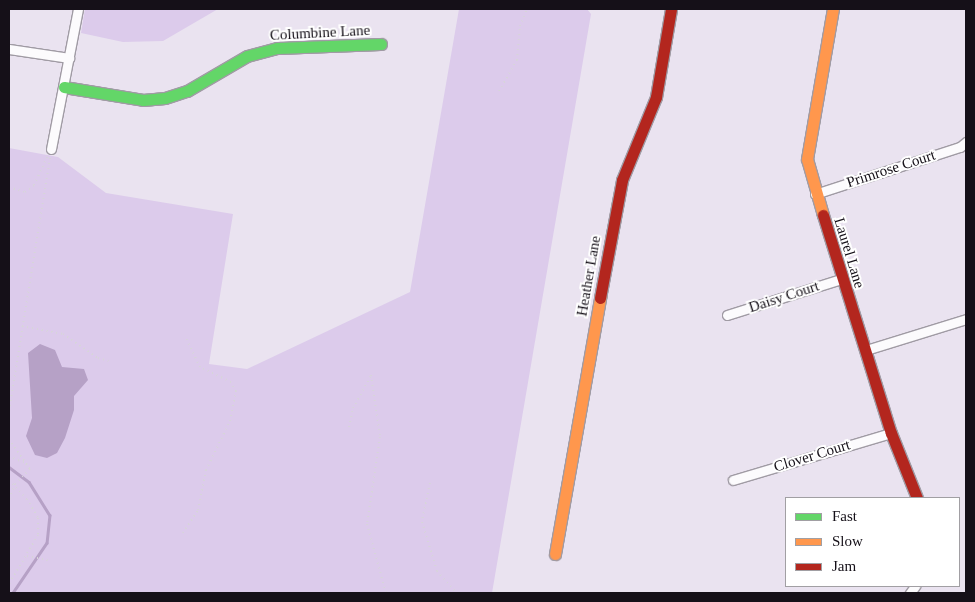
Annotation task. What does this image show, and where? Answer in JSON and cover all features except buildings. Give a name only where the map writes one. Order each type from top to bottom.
[{"type":"street","points":[[51,149],[78,9]]},
{"type":"street","name":"Heather Lane","points":[[555,554],[617,203],[622,180],[656,96],[671,9]]},
{"type":"street","name":"Laurel Lane","points":[[832,9],[807,159],[815,194],[841,279],[866,350],[891,432],[917,497]]},
{"type":"street","name":"Columbine Lane","points":[[64,87],[143,100],[165,98],[187,91],[246,56],[277,48],[381,44]]},
{"type":"street","points":[[9,49],[69,58]]},
{"type":"street","name":"Primrose Court","points":[[815,194],[960,147],[966,142]]},
{"type":"street","name":"Daisy Court","points":[[727,316],[841,279]]},
{"type":"street","points":[[866,350],[966,319]]},
{"type":"street","name":"Clover Court","points":[[733,480],[891,432]]},
{"type":"path","points":[[499,91],[517,60],[520,26],[527,9]]},
{"type":"path","points":[[9,187],[25,192],[34,185],[51,149]]},
{"type":"path","points":[[9,411],[51,149]]},
{"type":"path","points":[[22,326],[63,334],[98,358],[109,361]]},
{"type":"path","points":[[182,533],[198,510],[206,470],[230,421],[236,391],[231,382],[200,367],[186,338]]},
{"type":"path","points":[[349,427],[353,408],[371,375],[380,437],[367,524],[386,593]]},
{"type":"path","points":[[9,438],[30,469],[15,484],[9,500]]},
{"type":"path","points":[[9,456],[27,464]]},
{"type":"path","points":[[9,480],[15,484],[38,518],[38,534],[27,556],[9,584]]},
{"type":"path","points":[[430,483],[423,510],[424,530],[437,571],[457,593]]},
{"type":"path","points":[[27,556],[48,560]]},
{"type":"shaded area","points":[[85,9],[218,9],[163,41],[123,42],[81,33]]},
{"type":"shaded area","points":[[459,9],[587,9],[591,14],[492,593],[9,593],[9,148],[58,157],[106,193],[233,214],[209,364],[247,369],[410,292]]},
{"type":"shaded area","points":[[40,344],[55,350],[62,367],[84,369],[88,380],[74,396],[74,410],[65,438],[57,453],[47,458],[35,455],[26,436],[32,418],[28,353]]},
{"type":"waterway","points":[[9,467],[29,482],[50,515],[47,543],[13,593]]},
{"type":"traffic: fast","points":[[64,87],[143,100],[165,98],[187,91],[247,56],[277,48],[381,44]]},
{"type":"traffic: slow","points":[[823,215],[807,159],[833,9]]},
{"type":"traffic: slow","points":[[555,554],[600,298]]},
{"type":"traffic: jam","points":[[600,298],[622,180],[656,97],[671,9]]},
{"type":"traffic: jam","points":[[823,215],[891,433],[917,497]]}]
